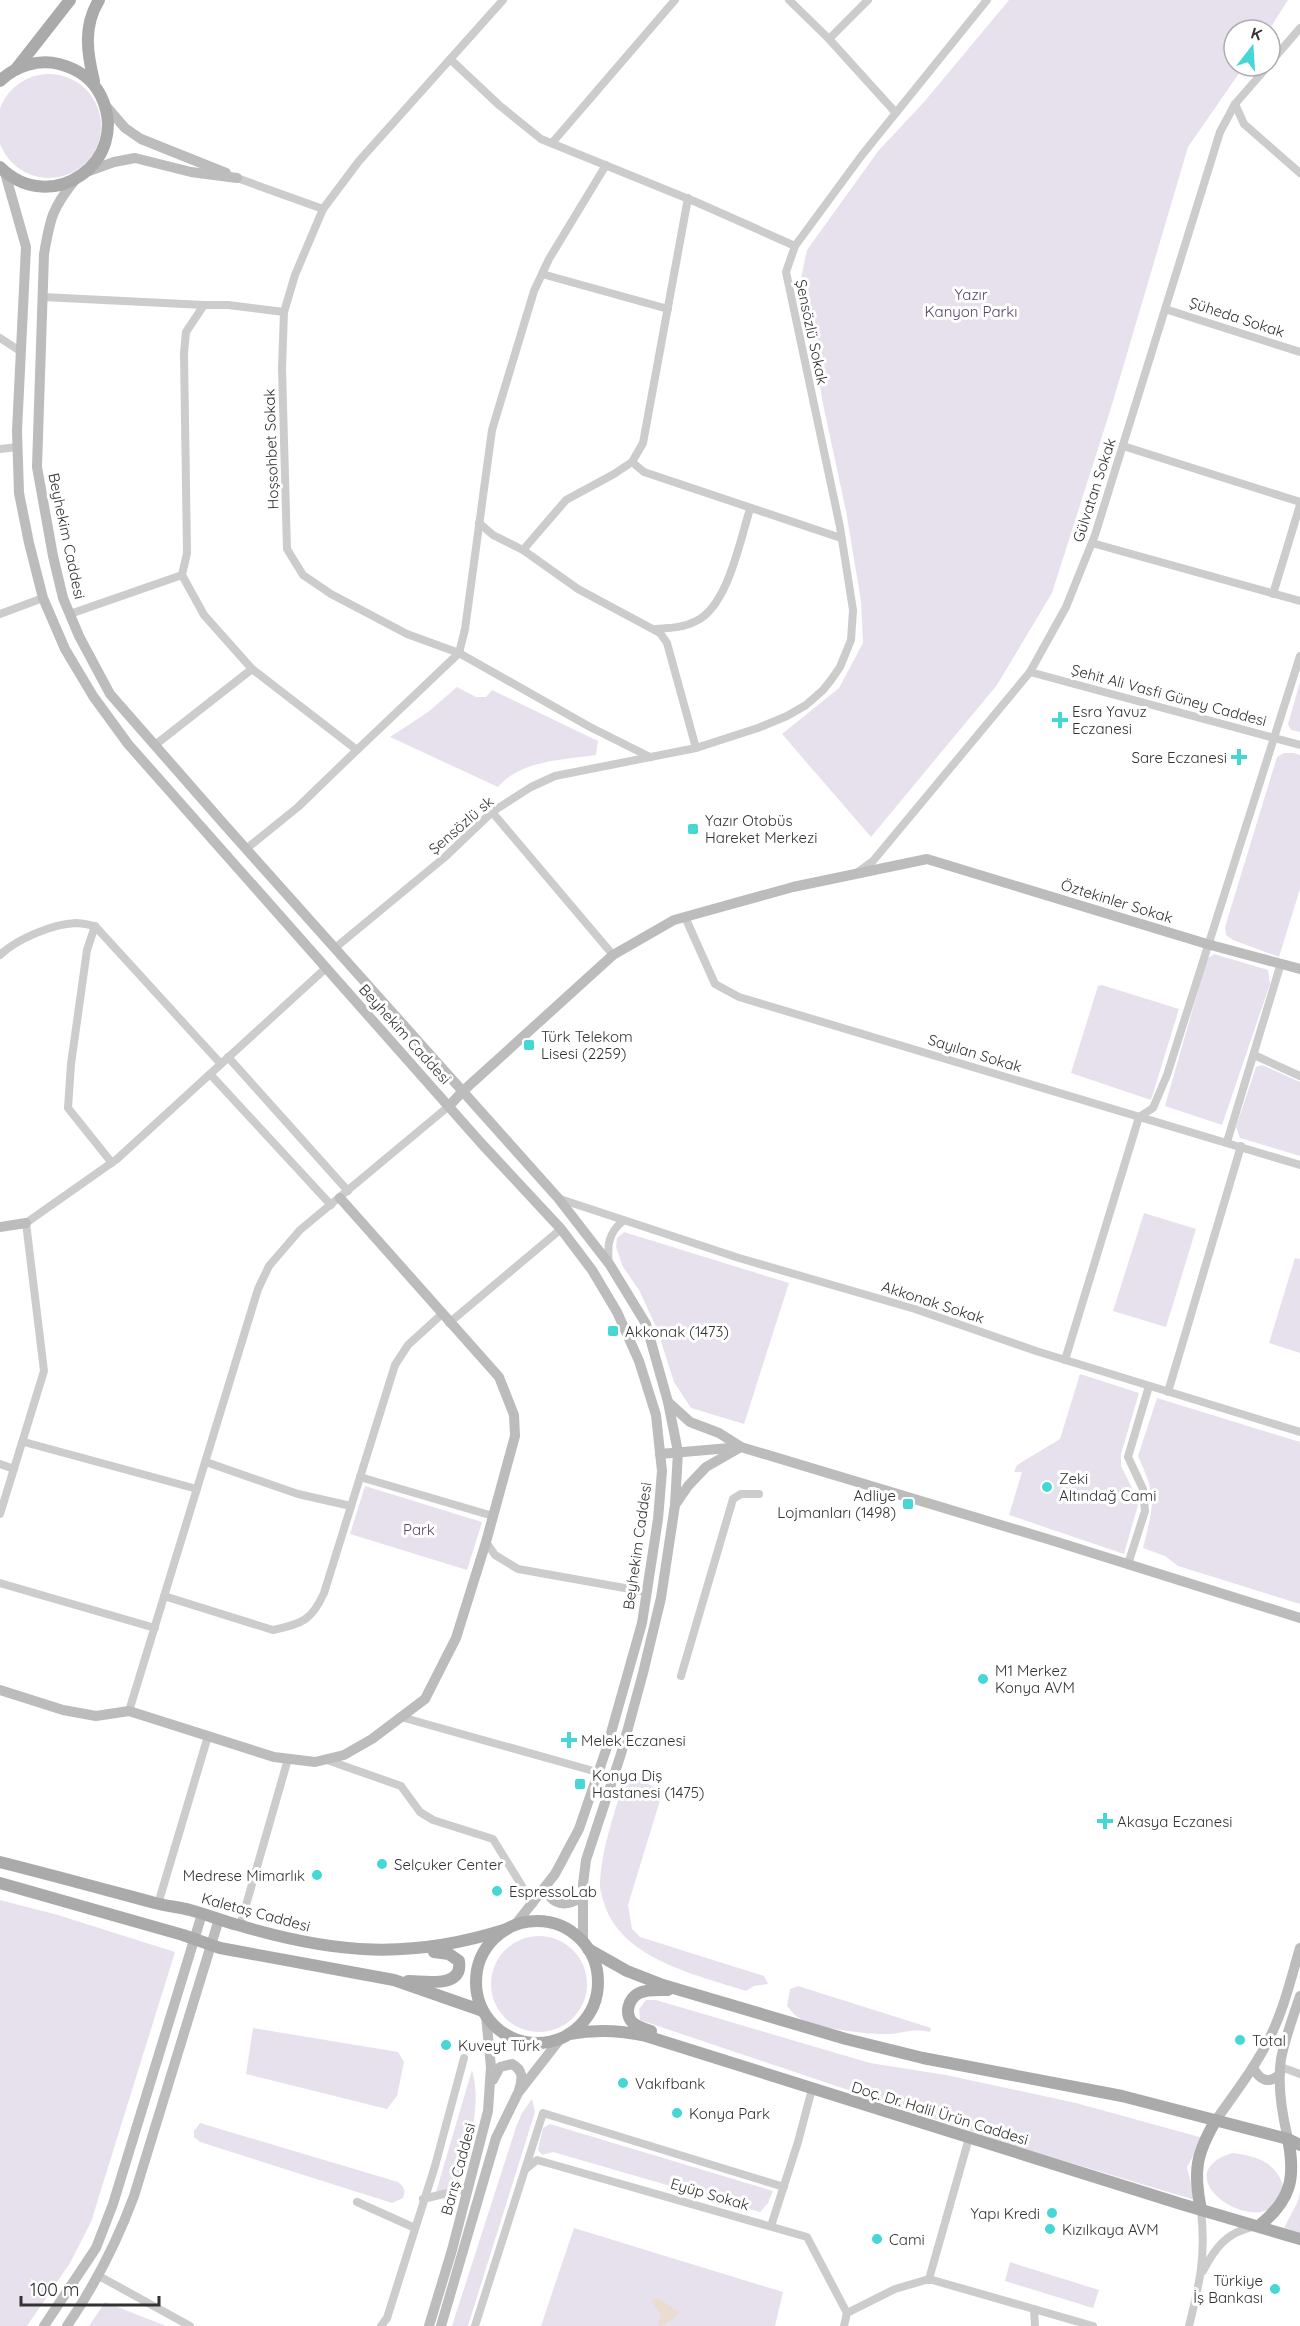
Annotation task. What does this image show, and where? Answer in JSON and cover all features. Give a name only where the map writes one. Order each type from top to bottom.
[{"type":"main road","points":[[16,69],[70,0]]},
{"type":"main road","points":[[99,0],[90,14],[87,35],[88,57],[94,81],[106,106],[125,128],[141,139],[203,162],[237,178]]},
{"type":"main road","points":[[1,79],[16,69],[33,63],[52,62],[70,67],[94,81]]},
{"type":"main road","points":[[3,170],[21,182],[39,187],[58,186],[75,180],[88,171],[99,158],[106,143],[109,125],[106,106]]},
{"type":"main road","points":[[88,171],[135,158],[191,172],[237,178]]},
{"type":"main road","name":"Beyhekim Caddesi","points":[[3,170],[26,247],[20,351],[19,493],[43,598],[71,658],[93,696],[128,744],[561,1229],[592,1270],[617,1312],[630,1341],[656,1415],[662,1471],[658,1519],[642,1623],[607,1747],[579,1829],[547,1885],[511,1927]]},
{"type":"main road","name":"Beyhekim Caddesi","points":[[75,180],[58,201],[50,220],[44,254],[37,467],[63,598],[79,636],[110,694],[558,1198],[610,1265],[646,1324],[668,1402],[678,1452],[675,1505],[661,1598],[621,1754],[586,1860],[583,1896],[585,1945]]},
{"type":"main road","name":"Öztekinler Sokak","points":[[857,873],[927,859],[1207,944],[1300,969]]},
{"type":"main road","points":[[449,1106],[463,1090],[613,955],[675,920],[793,887],[857,873]]},
{"type":"main road","points":[[0,1690],[63,1710],[96,1716],[129,1711],[274,1757],[315,1762],[344,1755],[372,1739],[425,1699],[456,1638],[486,1542],[514,1436],[514,1415],[499,1377],[445,1319],[344,1194]]},
{"type":"main road","points":[[0,1227],[26,1223]]},
{"type":"main road","points":[[668,1402],[690,1422],[719,1433],[741,1447],[1300,1618]]},
{"type":"main road","points":[[660,1454],[741,1447]]},
{"type":"main road","points":[[675,1505],[688,1486],[706,1467],[741,1447]]},
{"type":"main road","name":"Kaletaş Caddesi","points":[[0,1862],[320,1946],[353,1950],[402,1951],[451,1945],[511,1927]]},
{"type":"main road","points":[[0,1883],[210,1946],[313,1967],[394,1980],[442,1982],[455,1978],[458,1973],[459,1961],[449,1954],[402,1951]]},
{"type":"main road","points":[[547,1885],[551,1897],[559,1903],[569,1904],[583,1896]]},
{"type":"main road","points":[[44,2326],[96,2248],[113,2204],[192,1939],[202,1914]]},
{"type":"main road","points":[[68,2326],[99,2276],[122,2230],[219,1919]]},
{"type":"main road","points":[[585,1945],[598,1974],[598,1991],[588,2016],[565,2036],[534,2043],[515,2039],[499,2030],[485,2013],[476,1985],[479,1963],[490,1944],[511,1927],[533,1922],[551,1923],[568,1930],[585,1945],[627,1971],[680,1990],[870,2046],[1100,2091],[1288,2139],[1300,2145]]},
{"type":"main road","points":[[1201,2210],[1196,2185],[1197,2159],[1201,2146],[1252,2067],[1275,2026],[1300,1948]]},
{"type":"main road","points":[[394,1980],[485,2013]]},
{"type":"main road","points":[[680,1990],[654,1990],[637,1994],[629,2004],[628,2011],[634,2024],[684,2048]]},
{"type":"main road","points":[[1259,2226],[1280,2207],[1288,2193],[1292,2164],[1282,2107],[1280,2071],[1285,2043],[1300,1996]]},
{"type":"main road","name":"Barış Caddesi","points":[[429,2326],[485,2128],[491,2085],[491,2051],[485,2013]]},
{"type":"main road","name":"Doç. Dr. Halil Ürün Caddesi","points":[[565,2036],[602,2030],[630,2032],[1300,2239]]},
{"type":"main road","name":"Barış Caddesi","points":[[441,2326],[496,2138],[518,2093],[565,2036]]},
{"type":"main road","points":[[491,2085],[495,2072],[500,2067],[512,2064],[519,2067],[522,2073],[518,2093]]},
{"type":"main road","points":[[1252,2067],[1259,2077],[1270,2081],[1280,2071]]},
{"type":"street","name":"Hoşsohbet Sokak","points":[[503,0],[359,161],[323,209],[295,275],[284,312],[282,369],[287,549],[303,575],[331,594],[407,634],[459,653],[590,727],[650,757]]},
{"type":"street","points":[[552,143],[675,0]]},
{"type":"street","points":[[789,0],[829,39],[896,113]]},
{"type":"street","points":[[829,39],[868,0]]},
{"type":"street","name":"Şensözlü Sokak","points":[[696,748],[758,728],[806,705],[824,690],[840,667],[851,640],[853,610],[841,538],[786,272],[795,246],[862,155],[987,0]]},
{"type":"street","name":"Gülvatan Sokak","points":[[1282,49],[1300,28]]},
{"type":"street","points":[[450,59],[499,105],[541,139],[688,198],[795,246]]},
{"type":"street","name":"Gülvatan Sokak","points":[[857,873],[873,861],[1030,672],[1066,607],[1092,543],[1220,132],[1235,104],[1258,78]]},
{"type":"street","points":[[1235,104],[1244,124],[1300,173]]},
{"type":"street","points":[[246,849],[298,807],[459,653],[465,629],[492,430],[534,291],[549,259],[606,165]]},
{"type":"street","points":[[237,178],[323,209]]},
{"type":"street","points":[[523,550],[566,500],[615,474],[632,462],[643,443],[688,198]]},
{"type":"street","points":[[542,274],[668,309]]},
{"type":"street","points":[[43,297],[228,305],[284,312]]},
{"type":"street","points":[[204,305],[186,332],[184,353],[187,553],[182,575],[204,615],[252,669],[357,750]]},
{"type":"street","name":"Şüheda Sokak","points":[[1165,309],[1300,352]]},
{"type":"street","points":[[0,338],[20,351]]},
{"type":"street","points":[[1123,446],[1300,503],[1273,594]]},
{"type":"street","points":[[0,449],[18,447]]},
{"type":"street","points":[[632,462],[644,472],[841,538]]},
{"type":"street","points":[[653,629],[679,627],[698,621],[713,606],[727,584],[750,509]]},
{"type":"street","points":[[479,523],[494,535],[523,550],[578,589],[660,633],[667,643],[696,748]]},
{"type":"street","points":[[1092,543],[1300,601]]},
{"type":"street","points":[[70,614],[182,575]]},
{"type":"street","points":[[0,614],[43,598]]},
{"type":"street","points":[[1065,1360],[1139,1117],[1153,1108],[1158,1100],[1300,656]]},
{"type":"street","points":[[155,745],[252,669]]},
{"type":"street","name":"Şehit Ali Vasfi Güney Caddesi","points":[[1030,672],[1300,744]]},
{"type":"street","name":"Şensözlü sk","points":[[335,948],[445,857],[492,812],[531,787],[555,776],[696,748]]},
{"type":"street","points":[[492,812],[613,955]]},
{"type":"street","name":"Sayılan Sokak","points":[[685,917],[715,984],[739,997],[1300,1165]]},
{"type":"street","points":[[0,955],[12,943],[37,932],[75,923],[95,926],[221,1064]]},
{"type":"street","points":[[95,926],[87,950],[71,1064],[68,1108],[112,1163]]},
{"type":"street","points":[[1227,1142],[1281,963]]},
{"type":"street","points":[[0,1514],[44,1371],[26,1223],[112,1163],[326,968]]},
{"type":"street","points":[[1254,1054],[1300,1076]]},
{"type":"street","points":[[228,1057],[344,1194]]},
{"type":"street","points":[[210,1074],[331,1205]]},
{"type":"street","points":[[129,1711],[258,1289],[269,1266],[300,1230],[449,1106]]},
{"type":"street","points":[[1168,1392],[1241,1146]]},
{"type":"street","name":"Akkonak Sokak","points":[[558,1198],[739,1258],[915,1309],[1065,1360],[1300,1432]]},
{"type":"street","points":[[610,1265],[607,1247],[610,1237],[623,1221]]},
{"type":"street","points":[[165,1596],[273,1630],[308,1619],[316,1611],[324,1593],[395,1365],[408,1345],[561,1229]]},
{"type":"street","points":[[1128,1564],[1145,1511],[1143,1489],[1128,1457],[1149,1386]]},
{"type":"street","points":[[24,1442],[197,1489]]},
{"type":"street","points":[[206,1462],[298,1494],[351,1506]]},
{"type":"street","points":[[0,1464],[14,1468]]},
{"type":"street","points":[[360,1477],[493,1516]]},
{"type":"street","points":[[681,1676],[733,1499],[741,1494],[759,1494]]},
{"type":"street","points":[[486,1542],[495,1555],[518,1569],[647,1592]]},
{"type":"street","points":[[0,1583],[155,1628]]},
{"type":"street","points":[[401,1717],[597,1772]]},
{"type":"street","points":[[158,1904],[208,1736]]},
{"type":"street","points":[[240,1926],[288,1759]]},
{"type":"street","points":[[326,1759],[402,1786],[420,1812],[433,1820],[493,1839],[533,1904]]},
{"type":"street","points":[[381,2326],[387,2318],[435,2166],[464,2058]]},
{"type":"street","points":[[1280,2071],[1300,2074]]},
{"type":"street","points":[[771,2226],[812,2089]]},
{"type":"street","points":[[476,2326],[543,2113],[784,2187]]},
{"type":"street","points":[[929,2279],[969,2138]]},
{"type":"street","name":"Eyüp Sokak","points":[[524,2170],[537,2160],[807,2237],[847,2313]]},
{"type":"street","points":[[423,2199],[468,2188]]},
{"type":"street","points":[[357,2202],[415,2228]]},
{"type":"street","points":[[1189,2326],[1202,2272],[1204,2239],[1201,2210]]},
{"type":"street","points":[[1202,2272],[1219,2244],[1227,2237],[1236,2232],[1259,2226]]},
{"type":"street","points":[[99,2276],[190,2326]]},
{"type":"street","points":[[844,2326],[847,2313],[895,2289],[929,2279],[1092,2326]]},
{"type":"street","points":[[1034,2309],[1035,2326]]},
{"type":"street","points":[[1054,2326],[1060,2317]]},
{"type":"green space","name":"Yazır Kanyon Parkı","points":[[1009,0],[1288,0],[1277,18],[1222,18],[1222,78],[1236,78],[1188,147],[1111,408],[1052,593],[997,685],[871,837],[782,734],[839,688],[863,643],[861,601],[846,511],[823,404],[801,278],[807,250],[879,150],[924,102]]},
{"type":"green space","points":[[49,74],[69,78],[86,89],[97,106],[101,126],[97,146],[86,163],[69,174],[49,178],[29,174],[12,163],[1,146],[-3,126],[1,106],[12,89],[29,78]]},
{"type":"green space","points":[[1300,682],[1300,732],[1291,730],[1288,724]]},
{"type":"green space","points":[[457,687],[476,697],[486,697],[492,690],[598,741],[596,755],[530,766],[507,778],[498,787],[390,737],[428,712]]},
{"type":"green space","points":[[1284,753],[1300,755],[1300,889],[1279,957],[1233,940],[1226,935],[1225,927],[1277,757]]},
{"type":"green space","points":[[1214,954],[1268,970],[1270,984],[1222,1125],[1165,1106],[1207,959]]},
{"type":"green space","points":[[1102,985],[1179,1009],[1151,1100],[1071,1073],[1098,986]]},
{"type":"green space","points":[[1262,1065],[1300,1082],[1300,1156],[1240,1138],[1236,1127],[1256,1067]]},
{"type":"green space","points":[[1144,1213],[1196,1229],[1166,1327],[1113,1311]]},
{"type":"green space","points":[[624,1232],[789,1283],[744,1424],[691,1408],[674,1382],[657,1329],[639,1290],[623,1267],[616,1247],[617,1238]]},
{"type":"green space","points":[[1295,1258],[1300,1259],[1300,1353],[1269,1343]]},
{"type":"green space","points":[[1080,1374],[1139,1393],[1121,1454],[1121,1466],[1138,1505],[1124,1554],[1009,1515],[1022,1472],[1014,1472],[1017,1465],[1060,1439]]},
{"type":"green space","points":[[1157,1398],[1300,1442],[1300,1604],[1178,1566],[1165,1556],[1143,1548],[1152,1501],[1148,1482],[1138,1456]]},
{"type":"green space","name":"Park","points":[[365,1486],[482,1522],[467,1570],[350,1534]]},
{"type":"green space","points":[[637,1779],[659,1789],[661,1797],[628,1905],[632,1929],[640,1937],[764,1976],[768,1984],[754,1986],[746,1991],[684,1971],[643,1951],[626,1938],[613,1922],[600,1889],[603,1857],[622,1787]]},
{"type":"green space","points":[[0,1900],[58,1915],[175,1952],[91,2222],[70,2263],[27,2326],[0,2326]]},
{"type":"green space","points":[[539,1936],[557,1939],[573,1950],[584,1966],[587,1984],[584,2002],[573,2018],[557,2029],[539,2032],[521,2029],[505,2018],[494,2002],[491,1984],[494,1966],[505,1950],[521,1939]]},
{"type":"green space","points":[[798,1986],[931,2028],[930,2032],[917,2030],[888,2034],[868,2033],[815,2024],[796,2016],[787,2006],[790,1989]]},
{"type":"green space","points":[[646,2000],[656,2000],[870,2063],[946,2075],[1076,2103],[1203,2138],[1187,2167],[1195,2200],[1018,2147],[640,2020],[639,2009]]},
{"type":"green space","points":[[253,2028],[398,2052],[404,2062],[397,2096],[387,2109],[246,2074]]},
{"type":"green space","points":[[472,2070],[476,2099],[475,2114],[457,2186],[450,2190],[436,2192]]},
{"type":"green space","points":[[532,2099],[535,2112],[468,2326],[452,2326],[516,2127]]},
{"type":"green space","points":[[200,2123],[398,2182],[404,2189],[403,2198],[392,2203],[200,2142],[194,2137],[194,2131]]},
{"type":"green space","points":[[550,2124],[773,2191],[768,2203],[760,2212],[553,2152],[542,2155],[538,2150],[543,2128]]},
{"type":"green space","points":[[1232,2153],[1250,2156],[1264,2162],[1276,2172],[1284,2188],[1272,2207],[1260,2212],[1245,2211],[1230,2206],[1217,2196],[1209,2185],[1207,2174],[1214,2162]]},
{"type":"green space","points":[[1300,2192],[1300,2233],[1284,2228],[1298,2201]]},
{"type":"green space","points":[[574,2228],[783,2292],[775,2326],[541,2326]]},
{"type":"green space","points":[[1010,2262],[1099,2290],[1093,2308],[1005,2281]]},
{"type":"green space","points":[[105,2302],[166,2326],[89,2326]]},
{"type":"shaded area","points":[[658,2298],[680,2313],[664,2325],[658,2326],[661,2314],[652,2303],[653,2299]]},
{"type":"place","name":"Esra Yavuz Eczanesi","points":[[1060,720]]},
{"type":"place","name":"Sare Eczanesi","points":[[1239,757]]},
{"type":"place","name":"Yazır Otobüs Hareket Merkezi","points":[[693,829]]},
{"type":"place","name":"Türk Telekom Lisesi (2259)","points":[[529,1045]]},
{"type":"place","name":"Akkonak (1473)","points":[[613,1331]]},
{"type":"place","name":"Zeki Altındağ Cami","points":[[1047,1487]]},
{"type":"place","name":"Adliye Lojmanları (1498)","points":[[908,1504]]},
{"type":"place","name":"M1 Merkez Konya AVM","points":[[983,1679]]},
{"type":"place","name":"Melek Eczanesi","points":[[569,1740]]},
{"type":"place","name":"Konya Diş Hastanesi (1475)","points":[[580,1784]]},
{"type":"place","name":"Akasya Eczanesi","points":[[1105,1821]]},
{"type":"place","name":"Selçuker Center","points":[[382,1864]]},
{"type":"place","name":"Medrese Mimarlık","points":[[317,1875]]},
{"type":"place","name":"EspressoLab","points":[[497,1891]]},
{"type":"place","name":"Total","points":[[1240,2040]]},
{"type":"place","name":"Kuveyt Türk","points":[[446,2045]]},
{"type":"place","name":"Vakıfbank","points":[[623,2083]]},
{"type":"place","name":"Konya Park","points":[[677,2113]]},
{"type":"place","name":"Yapı Kredi","points":[[1052,2213]]},
{"type":"place","name":"Kızılkaya AVM","points":[[1050,2229]]},
{"type":"place","name":"Cami","points":[[877,2239]]},
{"type":"place","name":"Türkiye İş Bankası","points":[[1275,2289]]}]
